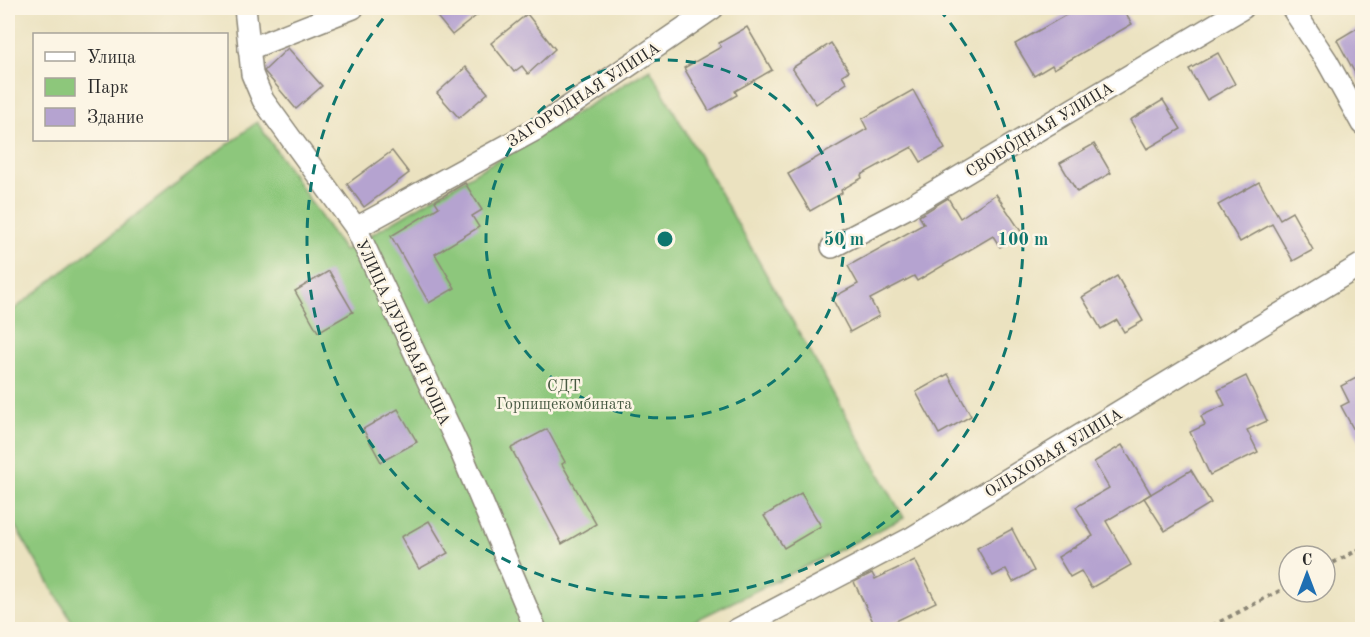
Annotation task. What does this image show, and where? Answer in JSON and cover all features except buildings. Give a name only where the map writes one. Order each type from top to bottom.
[{"type":"street","name":"УЛИЦА ДУБОВАЯ РОЩА","points":[[245,8],[252,75],[263,100],[356,228],[458,445],[536,630]]},
{"type":"street","points":[[249,49],[353,8]]},
{"type":"street","name":"ЗАГОРОДНАЯ УЛИЦА","points":[[356,228],[535,130],[713,8]]},
{"type":"street","name":"СВОБОДНАЯ УЛИЦА","points":[[832,247],[907,208],[1243,8]]},
{"type":"street","points":[[1292,8],[1328,61],[1362,124]]},
{"type":"street","name":"ОЛЬХОВАЯ УЛИЦА","points":[[736,630],[913,537],[1362,264]]},
{"type":"path","points":[[1337,561],[1362,548]]},
{"type":"path","points":[[1204,630],[1277,592]]},
{"type":"green space","name":"СДТ Горпищекомбината","points":[[650,69],[904,518],[678,629],[77,630],[8,514],[8,314],[257,122],[344,251]]}]
